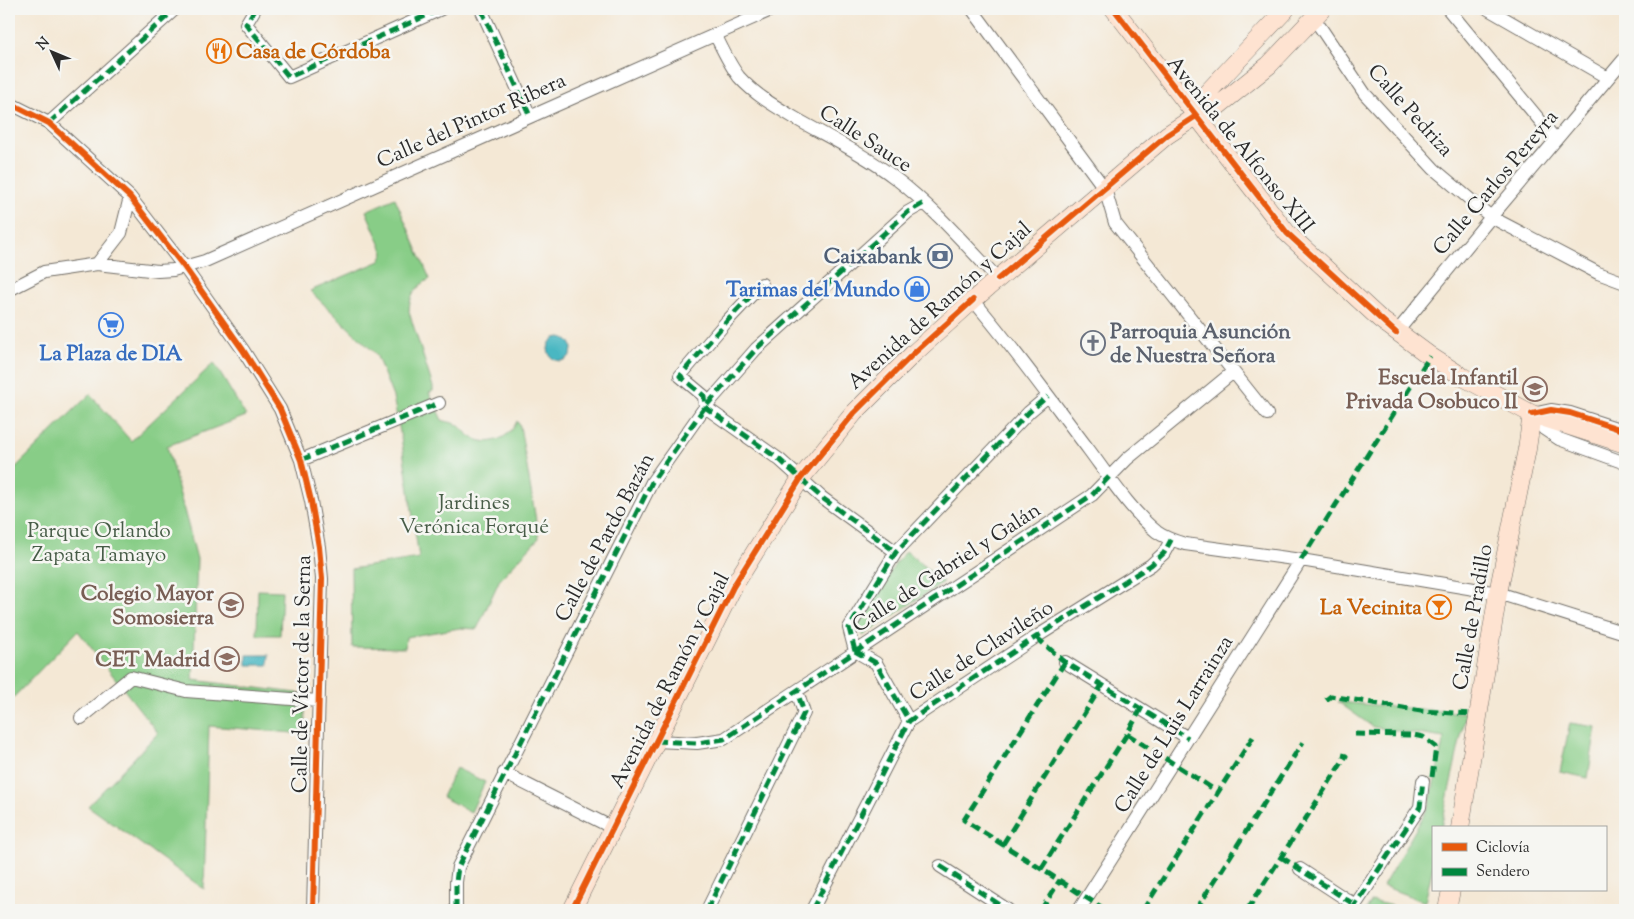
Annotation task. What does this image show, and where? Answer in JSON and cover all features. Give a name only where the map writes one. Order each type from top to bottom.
[{"type":"main road","name":"Avenida de Alfonso XIII","points":[[1114,9],[1287,233],[1396,333],[1462,377],[1532,414],[1625,444]]},
{"type":"main road","points":[[1196,116],[1207,93],[1286,9]]},
{"type":"main road","name":"Avenida de Ramón y Cajal","points":[[572,910],[733,587],[801,478],[854,413],[913,354],[973,300],[1167,135],[1196,116],[1218,106],[1269,66],[1318,14]]},
{"type":"main road","name":"Calle de Pradillo","points":[[1460,826],[1498,593],[1532,414]]},
{"type":"main road","points":[[1447,910],[1451,892]]},
{"type":"street","points":[[48,123],[175,9]]},
{"type":"street","points":[[255,9],[246,24],[288,77],[441,9]]},
{"type":"street","points":[[481,9],[530,116]]},
{"type":"street","name":"Calle del Pintor Ribera","points":[[9,290],[44,272],[96,264],[158,271],[185,268],[205,261],[773,9]]},
{"type":"street","points":[[972,9],[1105,189],[1115,223],[1267,414]]},
{"type":"street","points":[[1448,9],[1556,140]]},
{"type":"street","points":[[1488,9],[1608,78]]},
{"type":"street","name":"Calle Pedriza","points":[[1318,14],[1365,94],[1434,169],[1491,217],[1598,273],[1625,283]]},
{"type":"street","name":"Calle Sauce","points":[[715,34],[730,63],[752,90],[773,105],[870,160],[924,203],[998,279]]},
{"type":"street","name":"Calle Carlos Pereyra","points":[[1396,333],[1625,58]]},
{"type":"street","name":"Calle de Víctor de la Serna","points":[[9,103],[48,123],[130,197],[185,268],[267,387],[280,409],[300,460],[311,501],[320,547],[322,579],[313,910]]},
{"type":"street","points":[[96,264],[121,234],[130,197]]},
{"type":"street","name":"Calle de Pardo Bazán","points":[[456,910],[458,866],[652,482],[705,407],[756,349],[908,212],[924,203]]},
{"type":"street","points":[[762,284],[726,321],[680,376],[704,396],[705,407],[780,460],[821,497],[896,552]]},
{"type":"street","points":[[973,300],[1007,340],[1109,477],[1144,520],[1158,533],[1171,540],[1185,544],[1301,560],[1498,593],[1625,633]]},
{"type":"street","name":"Calle de Gabriel y Galán","points":[[656,741],[697,744],[724,739],[1092,495],[1127,459],[1232,372]]},
{"type":"street","points":[[909,721],[876,663],[855,651],[849,628],[896,552],[1030,412],[1048,396]]},
{"type":"street","points":[[300,460],[439,403]]},
{"type":"street","points":[[1532,414],[1551,410],[1570,413],[1625,431]]},
{"type":"street","name":"Avenida de Alfonso XIII","points":[[1532,414],[1544,429],[1559,439],[1625,463]]},
{"type":"street","name":"Calle de Clavileño","points":[[812,910],[909,721],[1036,637],[1151,565],[1164,553],[1171,540]]},
{"type":"street","name":"Calle de Luis Larrainza","points":[[1078,910],[1301,560]]},
{"type":"street","points":[[1065,662],[1188,738]]},
{"type":"street","points":[[81,718],[131,677],[186,691],[318,701]]},
{"type":"street","points":[[707,910],[804,713],[797,691]]},
{"type":"street","points":[[504,773],[612,828]]},
{"type":"street","points":[[1300,869],[1354,908],[1420,807],[1423,782]]},
{"type":"street","points":[[940,866],[1008,910]]},
{"type":"green space","name":"Jardines Verónica Forqué","points":[[395,198],[430,279],[414,292],[410,301],[409,312],[433,387],[433,391],[429,393],[442,420],[458,425],[471,437],[479,441],[486,442],[499,439],[510,432],[517,421],[520,426],[539,538],[500,579],[477,629],[460,628],[406,637],[405,648],[352,647],[351,569],[419,558],[401,437],[393,397],[376,354],[310,291],[380,261],[384,253],[366,211]]},
{"type":"green space","name":"Parque Orlando Zapata Tamayo","points":[[214,363],[246,416],[167,446],[197,559],[193,680],[305,694],[305,734],[209,726],[204,889],[88,806],[158,733],[78,631],[9,702],[9,465],[14,469],[90,394],[131,441]]},
{"type":"green space","points":[[906,551],[943,582],[863,636],[857,627],[896,563]]},
{"type":"green space","points":[[258,590],[282,591],[280,635],[257,635]]},
{"type":"green space","points":[[1338,702],[1466,713],[1441,826],[1432,826],[1432,870],[1425,902],[1383,886],[1429,806],[1444,738],[1373,727]]},
{"type":"green space","points":[[1570,723],[1596,727],[1588,778],[1560,772]]},
{"type":"green space","points":[[456,768],[485,782],[471,812],[442,797]]},
{"type":"green space","points":[[1372,901],[1408,910],[1366,910]]},
{"type":"water","points":[[560,337],[568,341],[572,349],[568,357],[560,361],[552,357],[548,349],[552,341]]},
{"type":"water","points":[[247,655],[269,655],[268,665],[247,665]]},
{"type":"marked path","points":[[49,123],[175,9]]},
{"type":"marked path","points":[[255,9],[246,24],[289,77],[441,9]]},
{"type":"marked path","points":[[481,9],[530,116]]},
{"type":"marked path","points":[[456,910],[458,867],[652,482],[705,407],[756,349],[908,212],[924,203]]},
{"type":"marked path","points":[[762,284],[727,321],[680,376],[704,396],[705,407],[780,460],[821,497],[896,552]]},
{"type":"marked path","points":[[1301,560],[1430,356]]},
{"type":"marked path","points":[[855,651],[849,628],[896,552],[1029,412],[1048,396]]},
{"type":"marked path","points":[[301,460],[439,403]]},
{"type":"marked path","points":[[656,741],[697,743],[724,739],[1092,495],[1109,477]]},
{"type":"marked path","points":[[812,910],[909,721],[1036,637],[1151,565],[1164,553],[1171,540]]},
{"type":"marked path","points":[[1036,637],[1065,662],[1188,738]]},
{"type":"marked path","points":[[855,651],[876,663],[909,721]]},
{"type":"marked path","points":[[1065,662],[964,820],[1106,910]]},
{"type":"marked path","points":[[1003,844],[1102,685]]},
{"type":"marked path","points":[[707,910],[804,713],[797,691]]},
{"type":"marked path","points":[[1326,700],[1331,696],[1421,711],[1471,714]]},
{"type":"marked path","points":[[1041,869],[1141,709]]},
{"type":"marked path","points":[[1127,734],[1218,792]]},
{"type":"marked path","points":[[1355,734],[1414,735],[1423,737],[1436,747],[1432,777]]},
{"type":"marked path","points":[[1143,910],[1253,737]]},
{"type":"marked path","points":[[1196,910],[1303,742]]},
{"type":"marked path","points":[[1247,910],[1346,756],[1342,755]]},
{"type":"marked path","points":[[1352,910],[1420,807],[1423,781]]},
{"type":"marked path","points":[[1281,857],[1355,905]]},
{"type":"marked path","points":[[940,866],[1008,910]]},
{"type":"marked path","points":[[1041,910],[1060,880]]},
{"type":"cycle path","points":[[1114,9],[1287,233],[1396,333]]},
{"type":"cycle path","points":[[9,103],[49,123],[130,197],[185,268],[243,350],[280,409],[301,460],[311,501],[322,579],[313,910]]},
{"type":"cycle path","points":[[998,279],[1167,135],[1196,116]]},
{"type":"cycle path","points":[[572,910],[733,587],[801,478],[854,413],[913,354],[973,300]]},
{"type":"cycle path","points":[[1532,414],[1551,410],[1570,413],[1625,431]]},
{"type":"place","name":"Casa de Córdoba","points":[[219,51]]},
{"type":"place","name":"Caixabank","points":[[940,256]]},
{"type":"place","name":"Tarimas del Mundo","points":[[917,289]]},
{"type":"place","name":"La Plaza de DIA","points":[[111,325]]},
{"type":"place","name":"Parroquia Asunción de Nuestra Señora","points":[[1093,343]]},
{"type":"place","name":"Escuela Infantil Privada Osobuco II","points":[[1535,389]]},
{"type":"place","name":"Colegio Mayor Somosierra","points":[[231,605]]},
{"type":"place","name":"La Vecinita","points":[[1439,607]]},
{"type":"place","name":"CET Madrid","points":[[227,659]]}]
